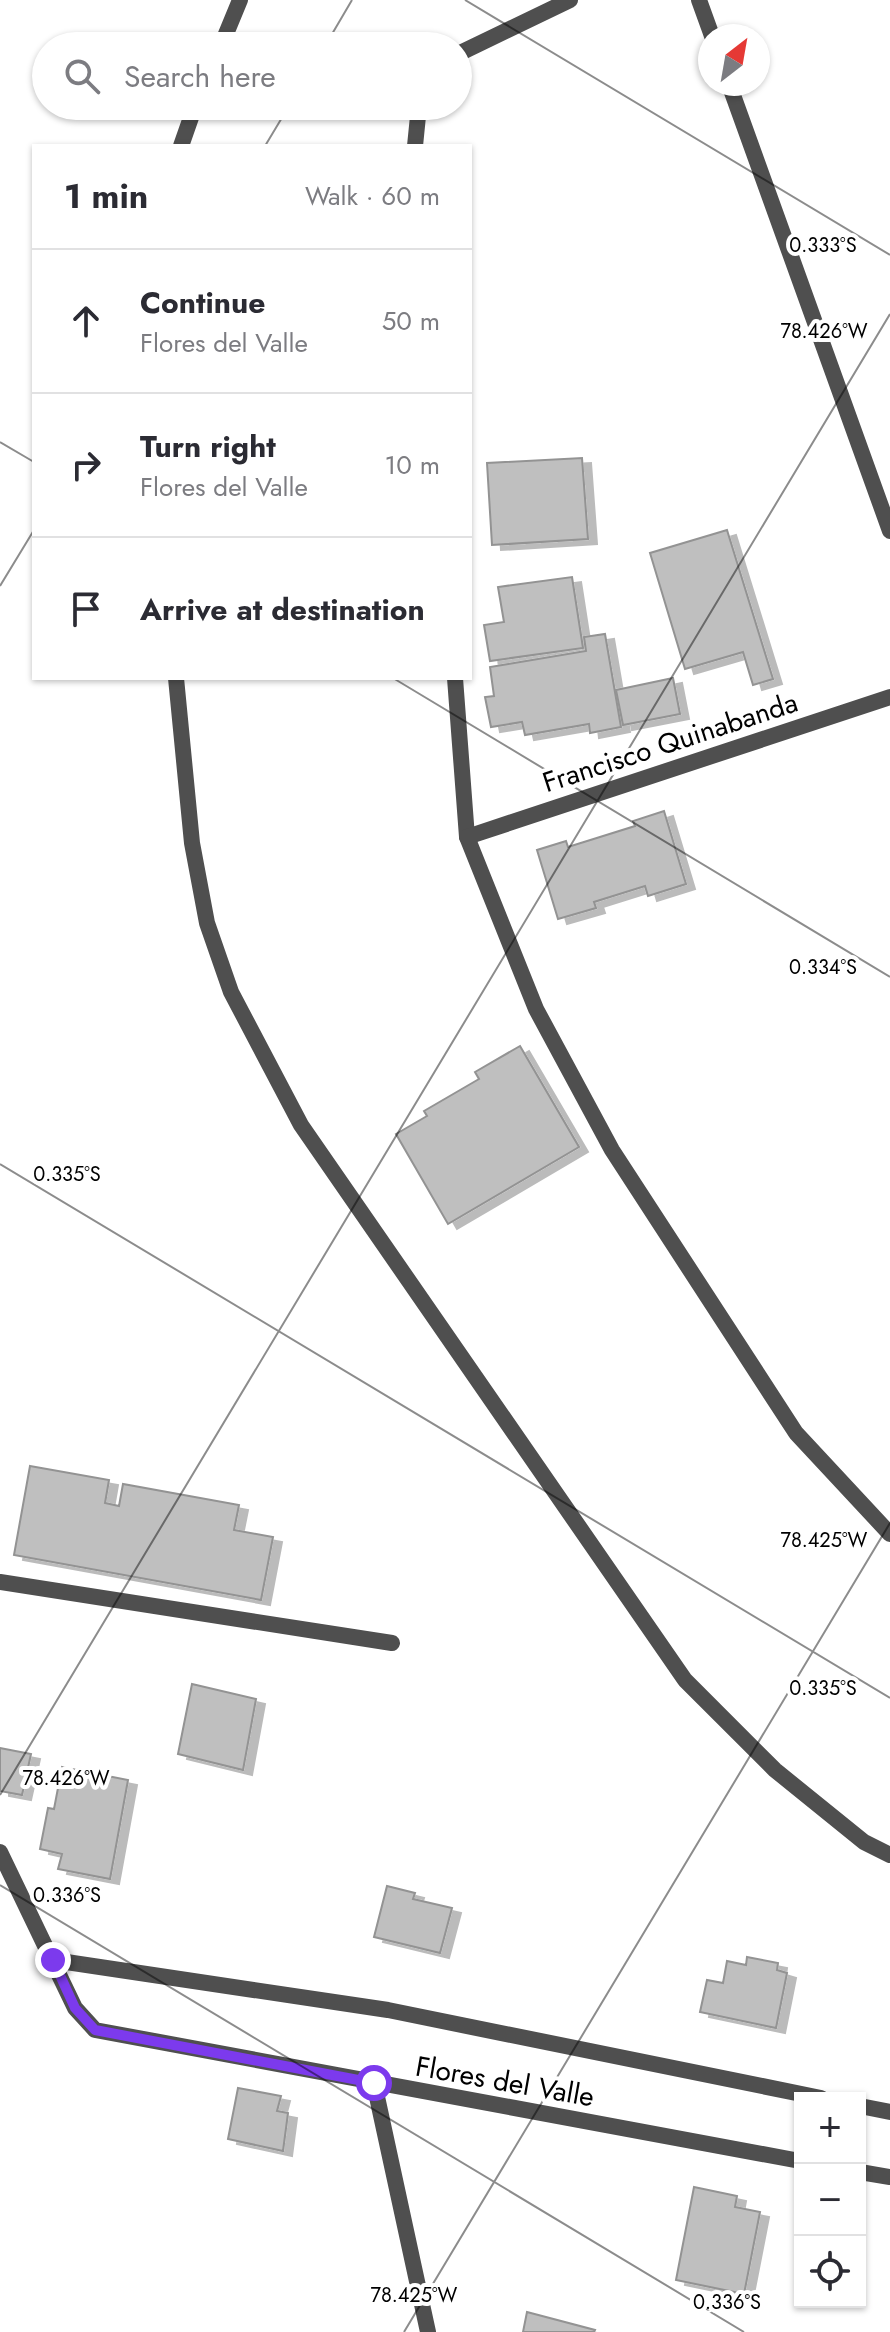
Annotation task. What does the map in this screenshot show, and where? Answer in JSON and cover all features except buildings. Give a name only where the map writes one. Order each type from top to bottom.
[{"type":"street","points":[[227,32],[240,0]]},
{"type":"street","points":[[472,47],[570,0]]},
{"type":"street","points":[[699,0],[708,24]]},
{"type":"street","points":[[733,96],[890,531]]},
{"type":"street","points":[[182,144],[190,120]]},
{"type":"street","points":[[415,144],[418,120]]},
{"type":"street","points":[[176,680],[192,843],[207,923],[231,992],[301,1125],[685,1680],[775,1770],[864,1842],[890,1855]]},
{"type":"street","points":[[455,680],[467,837],[536,1009],[612,1150],[796,1433],[890,1534]]},
{"type":"street","name":"Francisco Quinabanda","points":[[467,837],[890,697]]},
{"type":"street","points":[[0,1582],[392,1643]]},
{"type":"street","name":"Flores del Valle","points":[[0,1852],[75,2008],[95,2030],[794,2160]]},
{"type":"street","name":"Flores del Valle","points":[[53,1960],[388,2010],[794,2093]]},
{"type":"street","points":[[374,2083],[428,2332]]},
{"type":"street","points":[[866,2107],[890,2112]]},
{"type":"street","points":[[866,2173],[890,2177]]},
{"type":"route","points":[[53,1960],[75,2008],[88,2027],[95,2030],[374,2083]]}]
